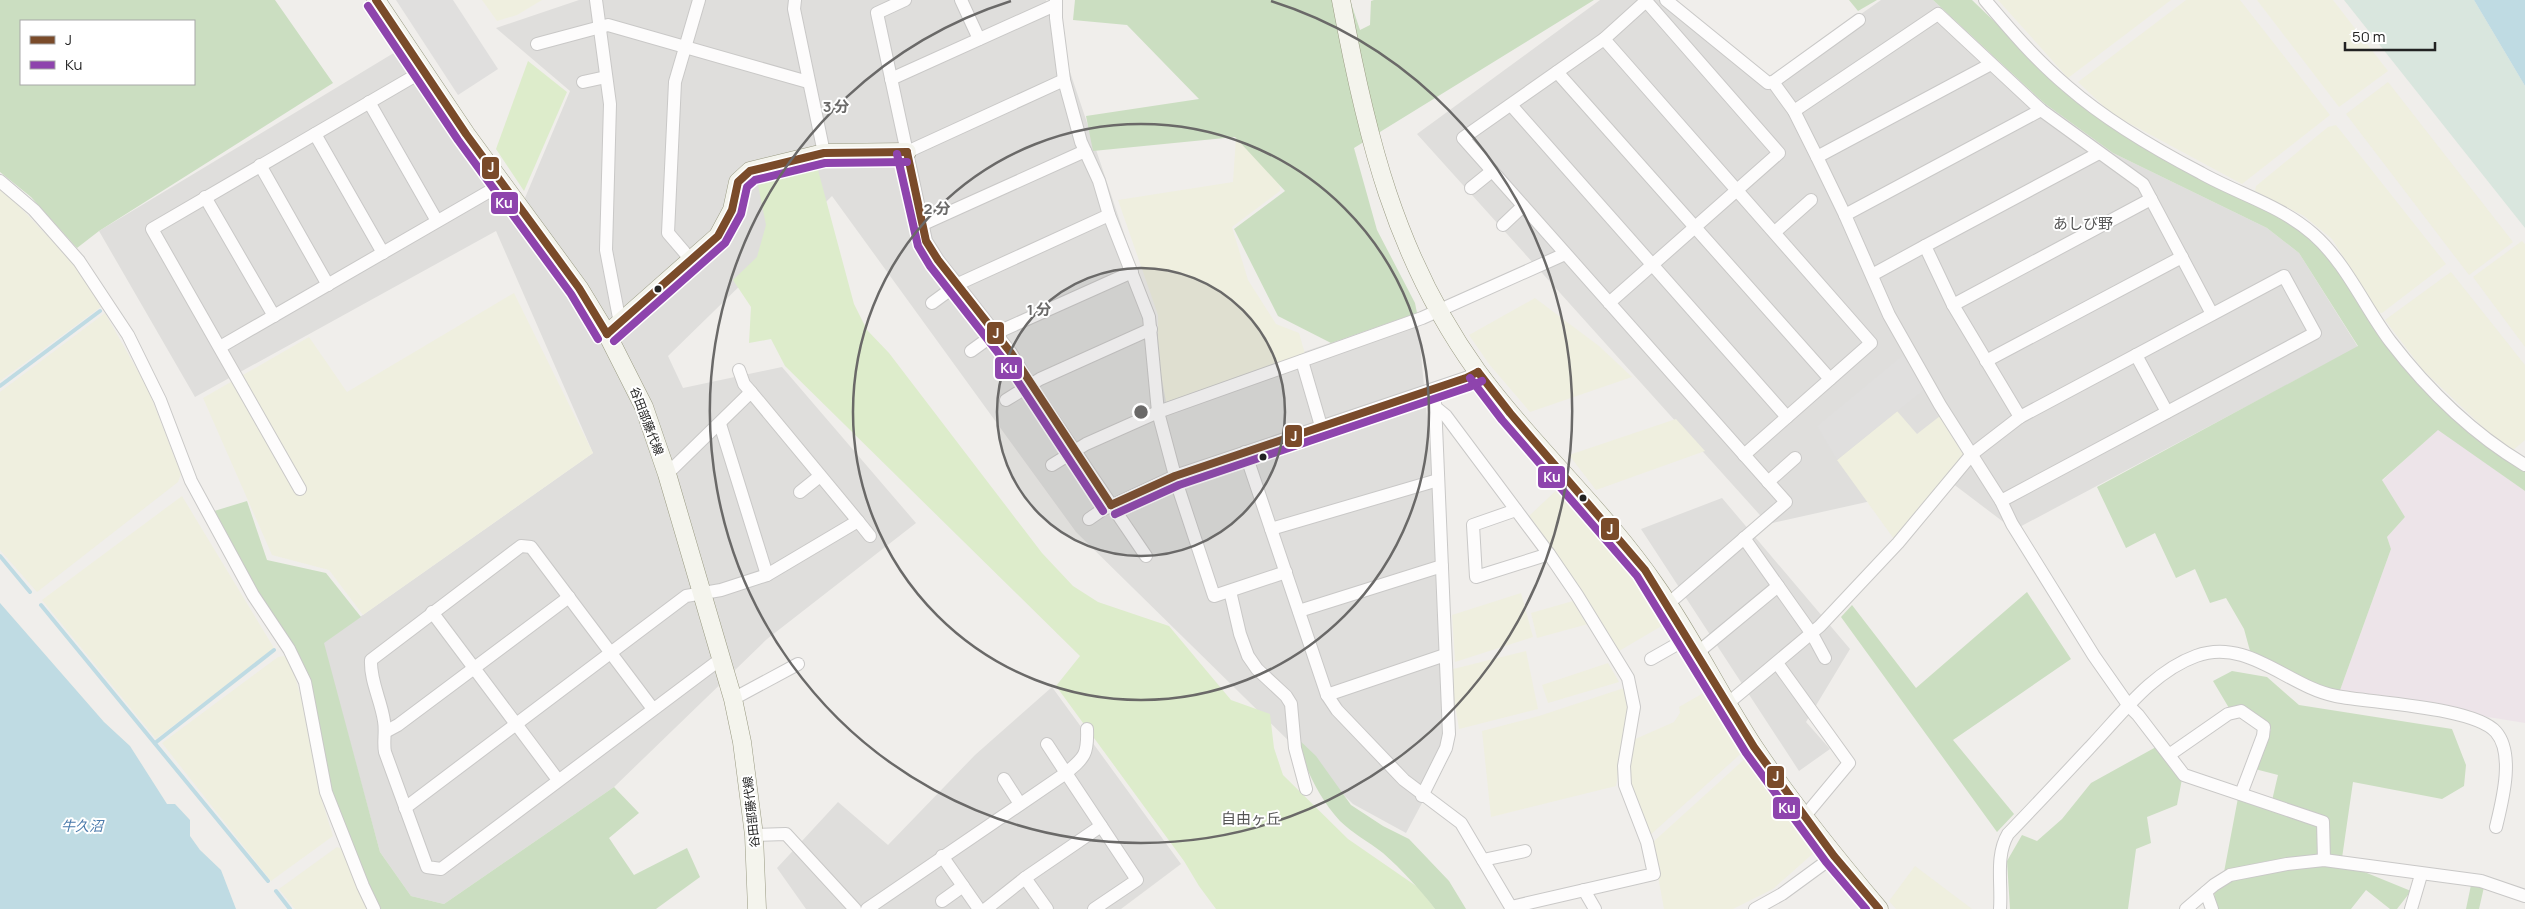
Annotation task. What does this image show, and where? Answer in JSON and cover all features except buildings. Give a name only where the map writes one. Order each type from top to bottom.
[{"type":"street","name":"谷田部藤代線","points":[[376,0],[502,184],[614,328],[667,474],[733,699],[742,742],[754,835],[757,909]]},
{"type":"street","points":[[596,0],[610,104],[606,250],[614,328]]},
{"type":"street","points":[[692,261],[668,233],[676,82],[699,0]]},
{"type":"street","points":[[795,0],[794,9],[824,153]]},
{"type":"street","points":[[903,0],[877,13],[921,225],[926,241],[1011,353],[1030,385],[1146,556]]},
{"type":"street","points":[[962,0],[979,39]]},
{"type":"street","points":[[1341,0],[1374,156],[1391,207],[1439,311],[1478,372],[1510,413],[1615,533],[1668,604],[1754,747],[1804,818],[1879,909]]},
{"type":"street","points":[[1666,0],[1768,83],[1773,82],[1859,20]]},
{"type":"street","points":[[1985,0],[2027,49],[2094,108],[2202,174],[2272,206],[2298,222],[2314,235],[2328,248],[2390,341],[2447,404],[2477,433],[2525,465]]},
{"type":"street","points":[[1609,303],[1779,153],[1646,1],[1604,39],[1463,138],[1609,303],[1786,502],[1668,604]]},
{"type":"street","points":[[891,79],[1056,2],[1064,80],[1085,151],[1100,181],[1109,215],[1149,317],[1158,412],[1175,476],[1214,596],[1286,572]]},
{"type":"street","points":[[1794,111],[1938,14],[2041,110],[2143,184],[2212,314]]},
{"type":"street","points":[[537,44],[599,25],[608,25],[808,82]]},
{"type":"street","points":[[1604,39],[1871,343],[1744,455]]},
{"type":"street","points":[[1817,157],[1991,64]]},
{"type":"street","points":[[300,489],[152,229],[423,71]]},
{"type":"street","points":[[1558,72],[1830,379]]},
{"type":"street","points":[[583,82],[606,77]]},
{"type":"street","points":[[614,328],[718,236],[727,222],[732,210],[736,186],[744,174],[774,164],[824,153],[907,152],[1064,80]]},
{"type":"street","points":[[1773,82],[1794,111],[1845,215],[1889,315],[1912,358],[2001,500],[2012,524],[2094,656],[2129,706],[2184,775],[2324,822],[2324,860]]},
{"type":"street","points":[[369,102],[438,221]]},
{"type":"street","points":[[1511,106],[1787,418]]},
{"type":"street","points":[[1845,215],[2041,110]]},
{"type":"street","points":[[315,134],[383,253]]},
{"type":"street","points":[[921,225],[1085,151]]},
{"type":"street","points":[[1872,275],[2099,153]]},
{"type":"street","points":[[260,166],[328,285]]},
{"type":"street","points":[[1471,188],[1492,171]]},
{"type":"street","points":[[0,181],[34,210],[79,261],[128,334],[160,400],[191,481],[249,588],[290,649],[305,682],[326,792],[374,909]]},
{"type":"street","points":[[220,347],[502,184]]},
{"type":"street","points":[[206,197],[274,316]]},
{"type":"street","points":[[1953,306],[2151,199]]},
{"type":"street","points":[[1775,232],[1810,200]]},
{"type":"street","points":[[1503,225],[1523,206]]},
{"type":"street","points":[[932,303],[958,284],[1109,215]]},
{"type":"street","points":[[1925,246],[1953,306],[2020,417]]},
{"type":"street","points":[[1052,464],[1075,449],[1158,412],[1439,311],[1566,254]]},
{"type":"street","points":[[1986,361],[2182,257]]},
{"type":"street","points":[[971,351],[996,333],[1132,272]]},
{"type":"street","points":[[1727,704],[1812,634],[1898,543],[1972,454],[2020,417],[2284,276],[2315,332],[2001,500]]},
{"type":"street","points":[[1006,400],[1030,385],[1151,329]]},
{"type":"street","points":[[2136,355],[2167,412]]},
{"type":"street","points":[[1302,360],[1322,426]]},
{"type":"street","points":[[739,370],[744,384],[870,536]]},
{"type":"street","points":[[1089,519],[1111,505],[1175,476],[1434,389],[1478,372]]},
{"type":"street","points":[[1422,796],[1448,741],[1434,389]]},
{"type":"street","points":[[667,474],[751,392]]},
{"type":"street","points":[[1246,452],[1327,695],[1337,710],[1422,796],[1461,823],[1512,908],[1654,874],[1647,842],[1625,785],[1624,766],[1634,707],[1632,688],[1614,654],[1549,554],[1446,416],[1435,407]]},
{"type":"street","points":[[720,424],[767,575]]},
{"type":"street","points":[[1768,482],[1795,458]]},
{"type":"street","points":[[800,492],[820,476]]},
{"type":"street","points":[[1271,529],[1438,480]]},
{"type":"street","points":[[1516,510],[1473,525],[1476,577],[1549,554]]},
{"type":"street","points":[[405,808],[686,596],[721,590],[767,575],[858,522]]},
{"type":"street","points":[[1744,538],[1812,634],[1826,658]]},
{"type":"street","points":[[653,709],[531,547],[521,546],[371,660],[370,671],[384,721],[385,732],[383,742],[385,752],[426,867],[441,869],[722,658]]},
{"type":"street","points":[[1298,610],[1442,566]]},
{"type":"street","points":[[1651,658],[1692,645],[1778,586]]},
{"type":"street","points":[[1230,591],[1240,634],[1248,656],[1257,669],[1286,696],[1291,704],[1297,756],[1306,789]]},
{"type":"street","points":[[385,732],[398,725],[568,597]]},
{"type":"street","points":[[432,612],[558,780]]},
{"type":"street","points":[[2000,909],[2000,857],[2004,841],[2152,681],[2194,656],[2222,650],[2253,659],[2334,696],[2474,718],[2491,726],[2502,740],[2505,783],[2496,827]]},
{"type":"street","points":[[1327,695],[1444,655]]},
{"type":"street","points":[[1777,663],[1849,764],[1804,818]]},
{"type":"street","points":[[733,699],[798,664]]},
{"type":"street","points":[[2169,755],[2228,714],[2241,711],[2264,728],[2263,736],[2241,794]]},
{"type":"street","points":[[867,909],[1066,773],[1085,758],[1088,745],[1087,729]]},
{"type":"street","points":[[1047,744],[1137,880],[1094,909]]},
{"type":"street","points":[[1004,779],[1020,804]]},
{"type":"street","points":[[986,909],[1025,878],[1101,826]]},
{"type":"street","points":[[754,835],[786,834],[856,909]]},
{"type":"street","points":[[1483,860],[1525,851]]},
{"type":"street","points":[[942,856],[979,909]]},
{"type":"street","points":[[1755,909],[1782,894],[1834,856]]},
{"type":"street","points":[[2186,909],[2230,875],[2287,864],[2324,860],[2421,875],[2481,881],[2525,896]]},
{"type":"street","points":[[2411,909],[2421,875]]},
{"type":"street","points":[[1025,878],[1046,909]]},
{"type":"street","points":[[942,901],[963,886]]},
{"type":"street","points":[[1584,890],[1595,909]]},
{"type":"street","points":[[2206,892],[2212,909]]},
{"type":"shaded area","points":[[396,0],[453,0],[498,69],[458,95]]},
{"type":"shaded area","points":[[579,0],[1046,0],[1178,395],[1417,313],[1446,615],[1452,747],[1406,833],[1353,804],[1076,532],[832,196],[668,356],[683,388],[782,367],[916,523],[767,639],[614,787],[444,904],[411,896],[380,852],[323,643],[593,453],[496,231],[195,397],[99,231],[397,51],[514,224],[570,91],[496,28]]},
{"type":"shaded area","name":"あしび野","points":[[1600,0],[1667,0],[1768,79],[1881,0],[1933,0],[2044,103],[2113,153],[2267,228],[2299,253],[2358,347],[2014,530],[1952,483],[1768,524],[1417,134]]},
{"type":"shaded area","points":[[2344,0],[2474,0],[2525,86],[2525,228]]},
{"type":"shaded area","points":[[1903,355],[1925,389],[1837,460],[1817,426]]},
{"type":"shaded area","points":[[2438,429],[2525,491],[2525,723],[2339,693],[2391,549],[2387,537],[2405,517],[2382,481]]},
{"type":"shaded area","points":[[1722,498],[1850,649],[1806,722],[1830,749],[1799,771],[1641,529]]},
{"type":"shaded area","points":[[1052,687],[1181,864],[1121,909],[806,909],[777,868],[838,802],[888,845],[975,755]]},
{"type":"green space","points":[[0,0],[275,0],[333,83],[99,231],[77,248],[31,197],[0,172]]},
{"type":"green space","points":[[482,0],[542,0],[517,15],[497,21]]},
{"type":"green space","points":[[1075,0],[1350,0],[1360,30],[1370,25],[1371,1],[1374,0],[1594,0],[1354,148],[1377,230],[1415,303],[1417,313],[1331,343],[1278,316],[1234,229],[1285,191],[1235,137],[1093,151],[1086,116],[1199,99],[1127,25],[1073,20]]},
{"type":"green space","points":[[1849,0],[1877,0],[1858,11]]},
{"type":"green space","points":[[1933,0],[1972,0],[2023,49],[2105,120],[2283,215],[2323,248],[2381,334],[2525,469],[2525,491],[2438,430],[2382,480],[2405,517],[2387,537],[2391,549],[2339,693],[2327,689],[2250,651],[2244,629],[2226,598],[2210,603],[2195,569],[2176,578],[2155,533],[2126,548],[2097,487],[2358,346],[2299,253],[2267,228],[2113,153],[2044,103]]},
{"type":"green space","points":[[1998,0],[2171,0],[2068,78]]},
{"type":"green space","points":[[2186,0],[2240,0],[2330,115],[2242,184],[2112,114],[2078,82]]},
{"type":"green space","points":[[2257,0],[2333,0],[2388,71],[2339,107]]},
{"type":"green space","points":[[528,61],[567,92],[524,191],[496,149]]},
{"type":"green space","points":[[2388,82],[2513,242],[2469,275],[2346,114]]},
{"type":"green space","points":[[1276,113],[1280,191],[1232,227],[1248,280],[1276,324],[1299,333],[1305,354],[1166,402],[1158,357],[1158,315],[1118,200],[1233,182],[1237,122]]},
{"type":"green space","points":[[2336,125],[2446,264],[2382,313],[2378,312],[2332,239],[2304,216],[2255,191],[2256,186],[2328,127]]},
{"type":"green space","points":[[818,170],[854,304],[867,330],[889,353],[1042,553],[1073,586],[1098,602],[1169,626],[1231,700],[1270,714],[1274,748],[1283,775],[1348,839],[1419,888],[1435,909],[1216,909],[1184,861],[1056,686],[1080,656],[785,366],[771,339],[749,343],[751,307],[733,280],[757,257],[766,225],[758,185]]},
{"type":"green space","points":[[0,186],[74,264],[102,306],[0,381]]},
{"type":"green space","points":[[2522,241],[2525,244],[2525,347],[2473,277]]},
{"type":"green space","points":[[2451,272],[2525,365],[2525,440],[2513,450],[2487,431],[2423,370],[2385,320]]},
{"type":"green space","points":[[514,293],[593,453],[363,615],[329,570],[272,555],[203,398],[309,337],[347,392]]},
{"type":"green space","points":[[1535,298],[1599,346],[1632,377],[1530,412],[1489,364],[1469,335]]},
{"type":"green space","points":[[105,313],[148,389],[181,474],[178,482],[37,592],[0,550],[0,392]]},
{"type":"green space","points":[[1897,411],[1917,434],[1940,416],[1965,450],[1963,456],[1894,539],[1837,460]]},
{"type":"green space","points":[[1676,419],[1705,451],[1596,490],[1569,455]]},
{"type":"green space","points":[[1561,486],[1617,547],[1670,621],[1619,651],[1529,516]]},
{"type":"green space","points":[[182,496],[274,648],[156,739],[42,600]]},
{"type":"green space","points":[[247,501],[267,560],[326,573],[361,617],[324,643],[380,852],[411,896],[444,904],[614,787],[639,813],[609,838],[634,875],[687,848],[700,877],[656,909],[379,909],[330,788],[311,684],[211,512]]},
{"type":"green space","points":[[2027,592],[2071,659],[1953,740],[2014,814],[1997,832],[1841,617],[1852,605],[1916,688]]},
{"type":"green space","points":[[1521,593],[1533,637],[1455,662],[1452,615]]},
{"type":"green space","points":[[1573,601],[1588,624],[1537,638],[1531,613]]},
{"type":"green space","points":[[1526,651],[1538,709],[1459,729],[1452,686],[1453,669]]},
{"type":"green space","points":[[284,656],[292,666],[303,705],[319,791],[333,836],[271,881],[162,743],[278,657]]},
{"type":"green space","points":[[1608,663],[1619,682],[1548,703],[1542,685]]},
{"type":"green space","points":[[2232,671],[2267,677],[2299,705],[2452,729],[2466,765],[2464,786],[2442,799],[2353,782],[2342,858],[2328,856],[2298,857],[2252,864],[2224,872],[2238,798],[2270,809],[2278,775],[2255,769],[2271,729],[2239,705],[2229,708],[2213,681]]},
{"type":"green space","points":[[1624,688],[1628,713],[1616,786],[1491,817],[1482,731],[1539,716]]},
{"type":"green space","points":[[1707,691],[1746,749],[1649,836],[1633,794],[1630,778],[1633,740],[1674,722],[1680,713],[1679,707]]},
{"type":"green space","points":[[1296,737],[1316,756],[1351,805],[1383,826],[1409,839],[1449,881],[1466,909],[1435,909],[1390,859],[1340,821],[1325,802],[1313,782]]},
{"type":"green space","points":[[2156,747],[2182,779],[2177,805],[2147,817],[2151,843],[2136,849],[2128,909],[2010,909],[2007,861],[2022,835],[2037,841],[2062,819],[2091,783]]},
{"type":"green space","points":[[1749,755],[1817,850],[1773,889],[1733,909],[1664,909],[1652,843]]},
{"type":"green space","points":[[337,847],[345,850],[369,909],[295,909],[279,889]]},
{"type":"green space","points":[[2329,864],[2362,871],[2411,891],[2397,909],[2390,909],[2366,890],[2351,909],[2216,909],[2214,892],[2235,877]]},
{"type":"green space","points":[[1915,866],[1972,909],[1896,909],[1889,901]]},
{"type":"green space","points":[[2471,885],[2484,887],[2479,909],[2466,909]]},
{"type":"water","points":[[2474,0],[2525,0],[2525,86]]},
{"type":"water","name":"牛久沼","points":[[0,603],[104,722],[130,746],[167,804],[175,804],[190,820],[190,836],[200,850],[221,870],[236,909],[0,909]]},
{"type":"waterway","points":[[0,386],[100,311]]},
{"type":"waterway","points":[[0,556],[30,592]]},
{"type":"waterway","points":[[41,605],[268,881]]},
{"type":"waterway","points":[[155,743],[274,650]]},
{"type":"waterway","points":[[276,891],[290,909]]},
{"type":"transit line","name":"J","points":[[376,0],[466,134],[579,288],[607,334]]},
{"type":"transit line","name":"Ku","points":[[368,6],[458,140],[571,294],[598,339]]},
{"type":"transit line","name":"J","points":[[907,152],[926,241],[938,260],[1011,353],[1111,505]]},
{"type":"transit line","name":"J","points":[[607,334],[718,236],[732,210],[738,182],[750,171],[824,153],[907,152]]},
{"type":"transit line","name":"Ku","points":[[897,154],[918,246],[930,266],[1003,359],[1103,511]]},
{"type":"transit line","name":"Ku","points":[[614,341],[725,243],[741,214],[747,187],[755,180],[825,163],[907,162]]},
{"type":"transit line","name":"J","points":[[1478,372],[1510,413],[1645,570],[1754,747],[1834,856],[1879,909]]},
{"type":"transit line","name":"J","points":[[1111,505],[1175,476],[1466,378],[1478,372]]},
{"type":"transit line","name":"Ku","points":[[1470,378],[1502,420],[1637,576],[1746,753],[1826,862],[1866,909]]},
{"type":"transit line","name":"Ku","points":[[1115,514],[1179,485],[1482,381]]},
{"type":"district","name":"あしび野","points":[[2083,223]]},
{"type":"district","name":"自由ヶ丘","points":[[1251,818]]}]
